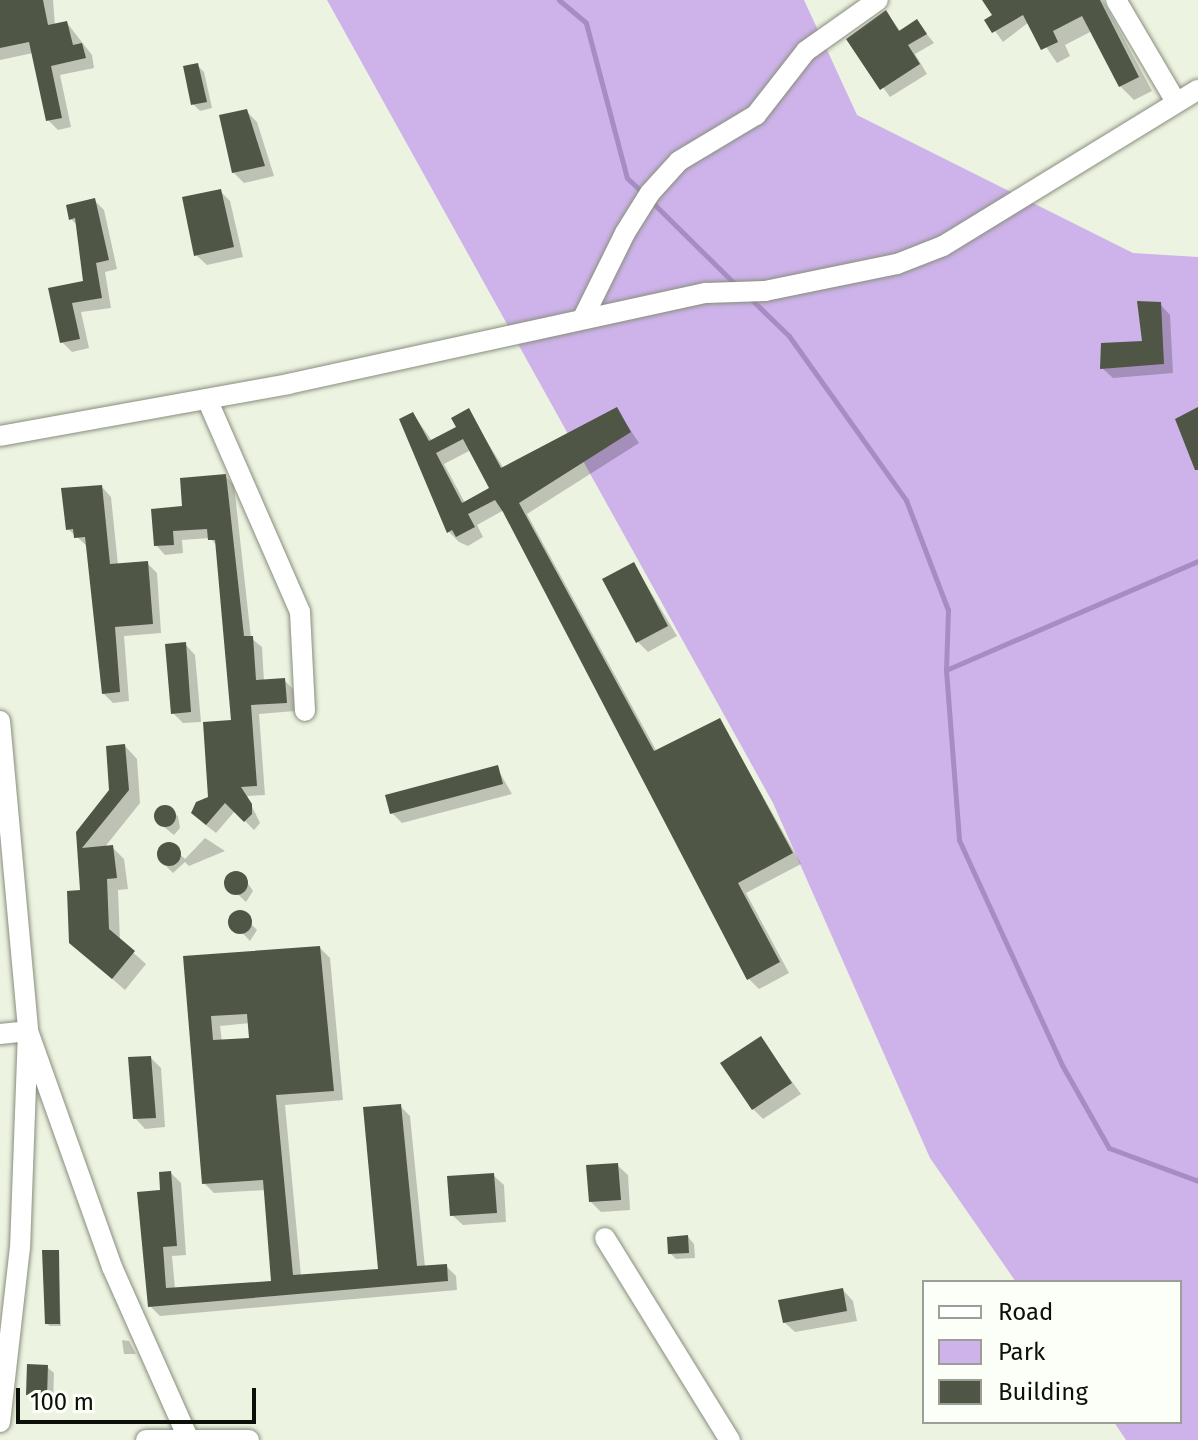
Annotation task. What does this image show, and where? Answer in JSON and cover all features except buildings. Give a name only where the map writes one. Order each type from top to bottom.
[{"type":"street","points":[[583,318],[625,233],[650,193],[679,161],[756,115],[806,51],[878,0]]},
{"type":"street","points":[[1116,0],[1176,102]]},
{"type":"street","points":[[0,436],[207,399],[706,293],[805,284],[897,264],[943,246],[1198,90]]},
{"type":"street","points":[[207,399],[300,612],[305,711]]},
{"type":"street","points":[[0,721],[28,1031],[20,1247],[0,1422]]},
{"type":"street","points":[[0,1034],[28,1031]]},
{"type":"street","points":[[28,1031],[112,1267],[188,1438]]},
{"type":"street","points":[[605,1238],[730,1440]]},
{"type":"street","points":[[146,1440],[240,1439]]},
{"type":"green space","points":[[327,0],[804,0],[857,115],[1133,253],[1198,257],[1198,1440],[1126,1440],[1115,1424],[1182,1424],[1182,1280],[1015,1280],[930,1158],[773,803]]},
{"type":"waterway","points":[[559,0],[586,23],[627,178],[644,194]]},
{"type":"waterway","points":[[651,201],[738,287]]},
{"type":"waterway","points":[[751,299],[789,336],[906,500],[948,610],[946,670],[959,840],[1062,1065],[1109,1148],[1198,1181]]},
{"type":"waterway","points":[[946,670],[1198,561]]}]
